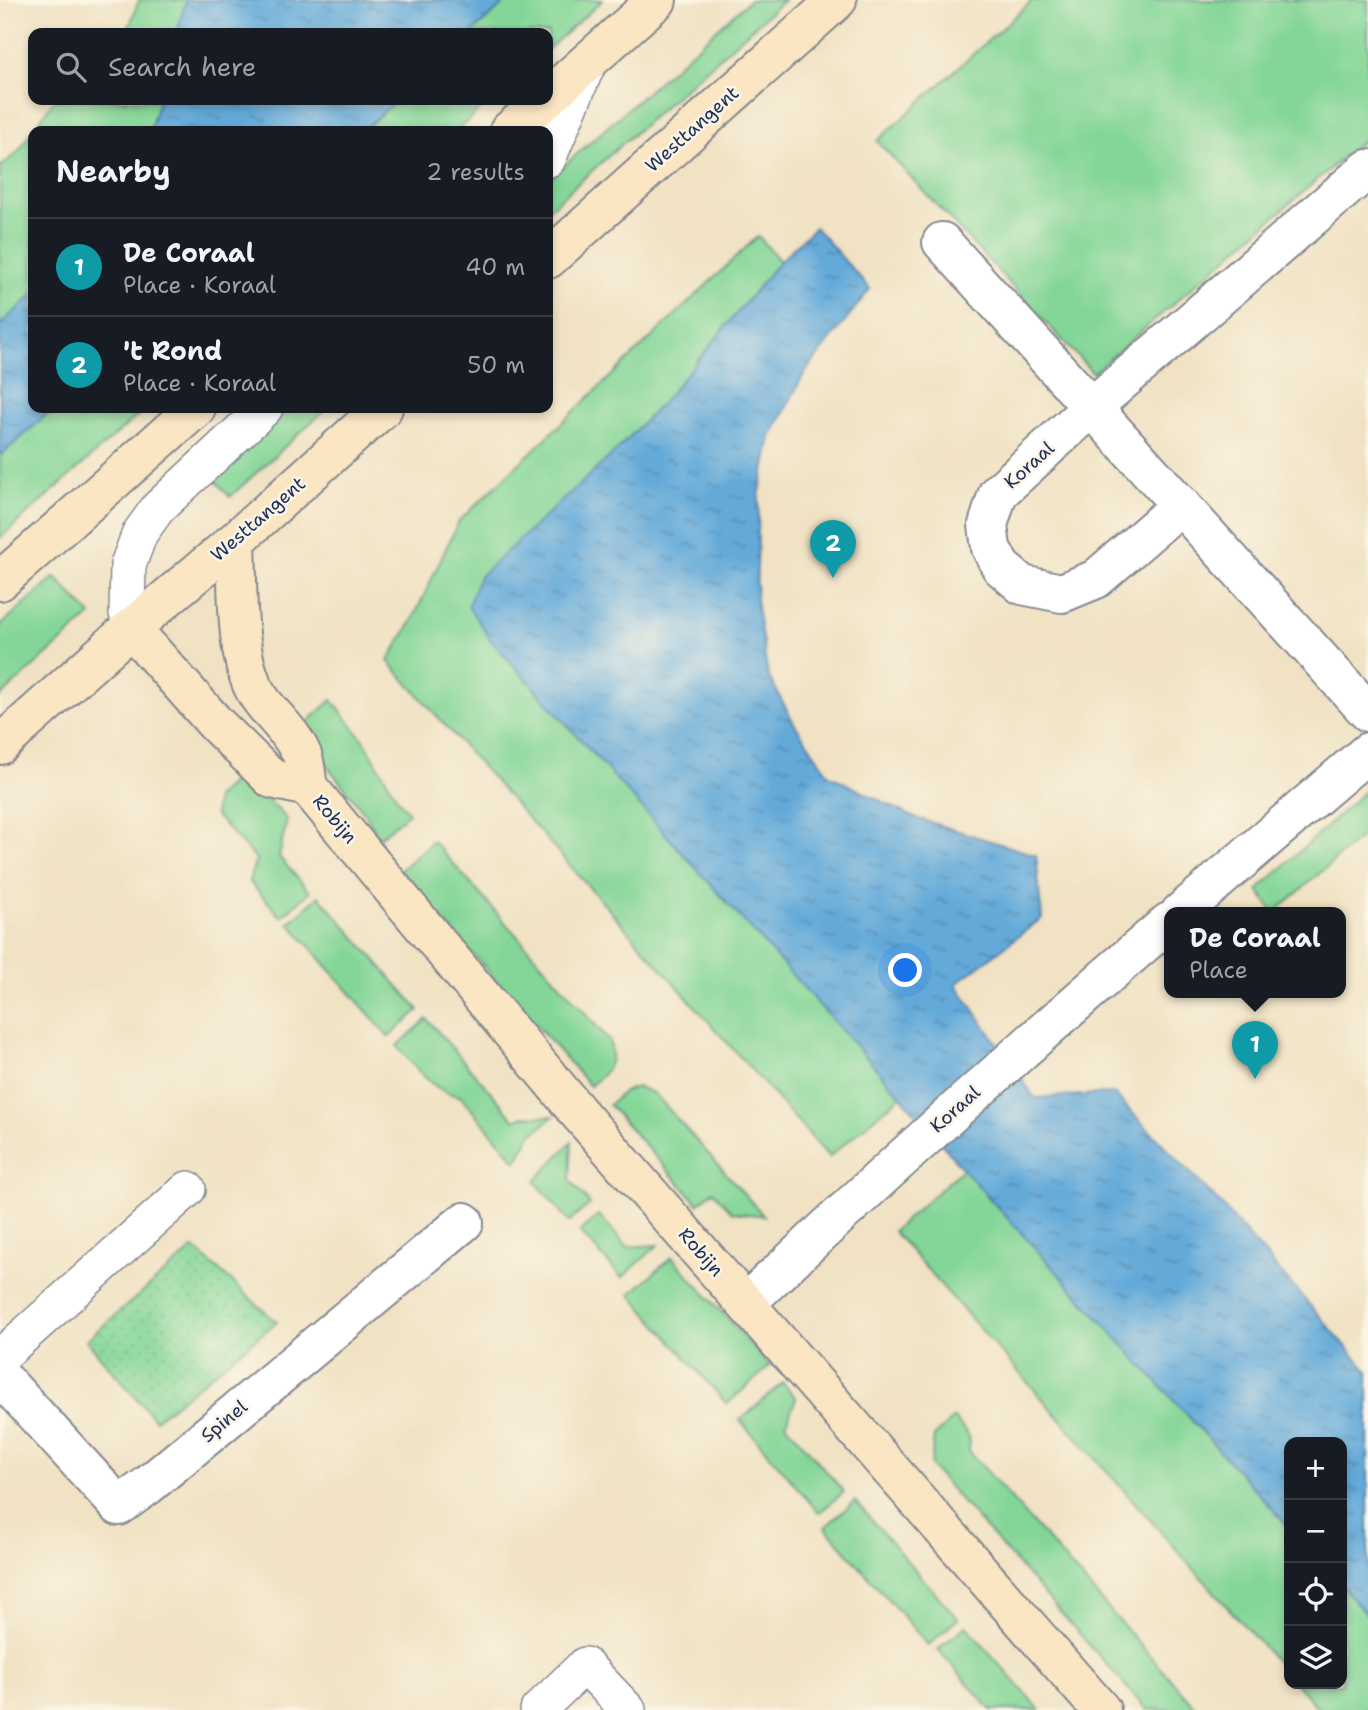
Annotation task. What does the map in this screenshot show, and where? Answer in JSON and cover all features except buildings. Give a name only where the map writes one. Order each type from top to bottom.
[{"type":"street","points":[[553,92],[657,0]]},
{"type":"street","name":"Westtangent","points":[[553,255],[837,0]]},
{"type":"street","points":[[515,126],[538,105]]},
{"type":"street","name":"Koraal","points":[[1181,505],[1096,579],[1062,593],[1022,585],[1001,567],[991,548],[988,524],[998,493],[1092,407],[1368,169]]},
{"type":"street","points":[[942,242],[1368,712]]},
{"type":"street","points":[[0,581],[189,413]]},
{"type":"street","name":"Westtangent","points":[[0,745],[377,413]]},
{"type":"street","name":"Robijn","points":[[236,540],[239,615],[248,670],[257,693],[302,755],[308,786],[568,1101],[1101,1710]]},
{"type":"street","name":"Robijn","points":[[131,628],[216,724],[272,779],[308,786]]},
{"type":"street","points":[[1187,907],[1368,752]]},
{"type":"street","name":"Koraal","points":[[746,1303],[917,1143],[1164,926]]},
{"type":"street","name":"Spinel","points":[[0,1376],[119,1506],[464,1222]]},
{"type":"lane","points":[[553,147],[590,59]]},
{"type":"lane","points":[[131,628],[127,613],[128,565],[140,533],[158,508],[260,413]]},
{"type":"lane","points":[[0,1357],[188,1189]]},
{"type":"lane","points":[[538,1710],[585,1665],[628,1710]]},
{"type":"green space","points":[[139,0],[186,0],[178,28],[129,28]]},
{"type":"green space","points":[[508,0],[603,0],[553,45],[553,28],[477,28]]},
{"type":"green space","points":[[750,0],[784,0],[553,206],[553,176]]},
{"type":"green space","points":[[1033,0],[1368,0],[1368,136],[1093,373],[877,141]]},
{"type":"green space","points":[[51,105],[158,105],[151,126],[36,126]]},
{"type":"green space","points":[[391,105],[485,105],[462,126],[368,126]]},
{"type":"green space","points":[[28,137],[28,300],[0,325],[0,167],[17,153]]},
{"type":"green space","points":[[758,236],[780,261],[664,401],[616,451],[490,639],[901,1096],[829,1157],[388,661],[411,623],[459,521]]},
{"type":"green space","points":[[48,413],[140,413],[0,538],[0,456]]},
{"type":"green space","points":[[284,413],[322,413],[230,497],[210,474]]},
{"type":"green space","points":[[55,577],[91,615],[0,697],[0,626]]},
{"type":"green space","points":[[332,700],[365,742],[397,798],[409,813],[379,838],[366,815],[299,730]]},
{"type":"green space","points":[[242,773],[287,819],[279,857],[310,892],[281,917],[249,881],[256,859],[215,815],[216,798]]},
{"type":"green space","points":[[1368,788],[1368,831],[1281,907],[1270,907],[1258,890]]},
{"type":"green space","points":[[433,841],[609,1040],[611,1061],[590,1086],[399,871]]},
{"type":"green space","points":[[319,896],[419,1010],[389,1037],[289,923]]},
{"type":"green space","points":[[427,1019],[515,1120],[523,1116],[554,1116],[531,1135],[516,1161],[460,1096],[450,1094],[432,1084],[397,1046]]},
{"type":"green space","points":[[637,1087],[654,1093],[764,1216],[732,1212],[713,1191],[698,1204],[609,1105],[623,1092]]},
{"type":"green space","points":[[572,1141],[570,1180],[590,1204],[569,1222],[535,1181]]},
{"type":"green space","points":[[963,1169],[1284,1522],[1284,1670],[893,1231]]},
{"type":"green space","points":[[599,1215],[627,1247],[658,1245],[622,1278],[580,1232]]},
{"type":"green space","points":[[194,1248],[277,1322],[155,1420],[86,1340]]},
{"type":"green space","points":[[672,1257],[770,1366],[727,1404],[630,1294]]},
{"type":"green space","points":[[783,1383],[796,1398],[786,1424],[844,1492],[819,1513],[740,1420]]},
{"type":"green space","points":[[954,1418],[969,1436],[969,1451],[1198,1710],[1147,1710],[933,1469],[931,1465],[934,1436]]},
{"type":"green space","points":[[855,1501],[958,1619],[928,1645],[825,1527]]},
{"type":"green space","points":[[1347,1592],[1368,1616],[1368,1710],[1320,1710],[1301,1689],[1347,1689]]},
{"type":"green space","points":[[966,1626],[1040,1710],[991,1710],[938,1649]]},
{"type":"water","points":[[186,0],[508,0],[477,28],[178,28]]},
{"type":"water","points":[[158,105],[391,105],[368,126],[151,126]]},
{"type":"water","points":[[815,227],[870,289],[804,374],[771,437],[759,496],[756,600],[768,675],[794,723],[829,775],[913,817],[1036,855],[1042,918],[956,984],[1035,1098],[1113,1093],[1215,1198],[1368,1371],[1368,1616],[1347,1592],[1347,1437],[1284,1437],[1284,1522],[963,1169],[901,1096],[490,639],[468,606],[479,577],[616,451],[664,401],[780,261]]},
{"type":"water","points":[[28,300],[28,413],[48,413],[0,456],[0,325]]},
{"type":"place","name":"'t Rond","points":[[833,578]]},
{"type":"place","name":"De Coraal","points":[[1255,1079]]}]
